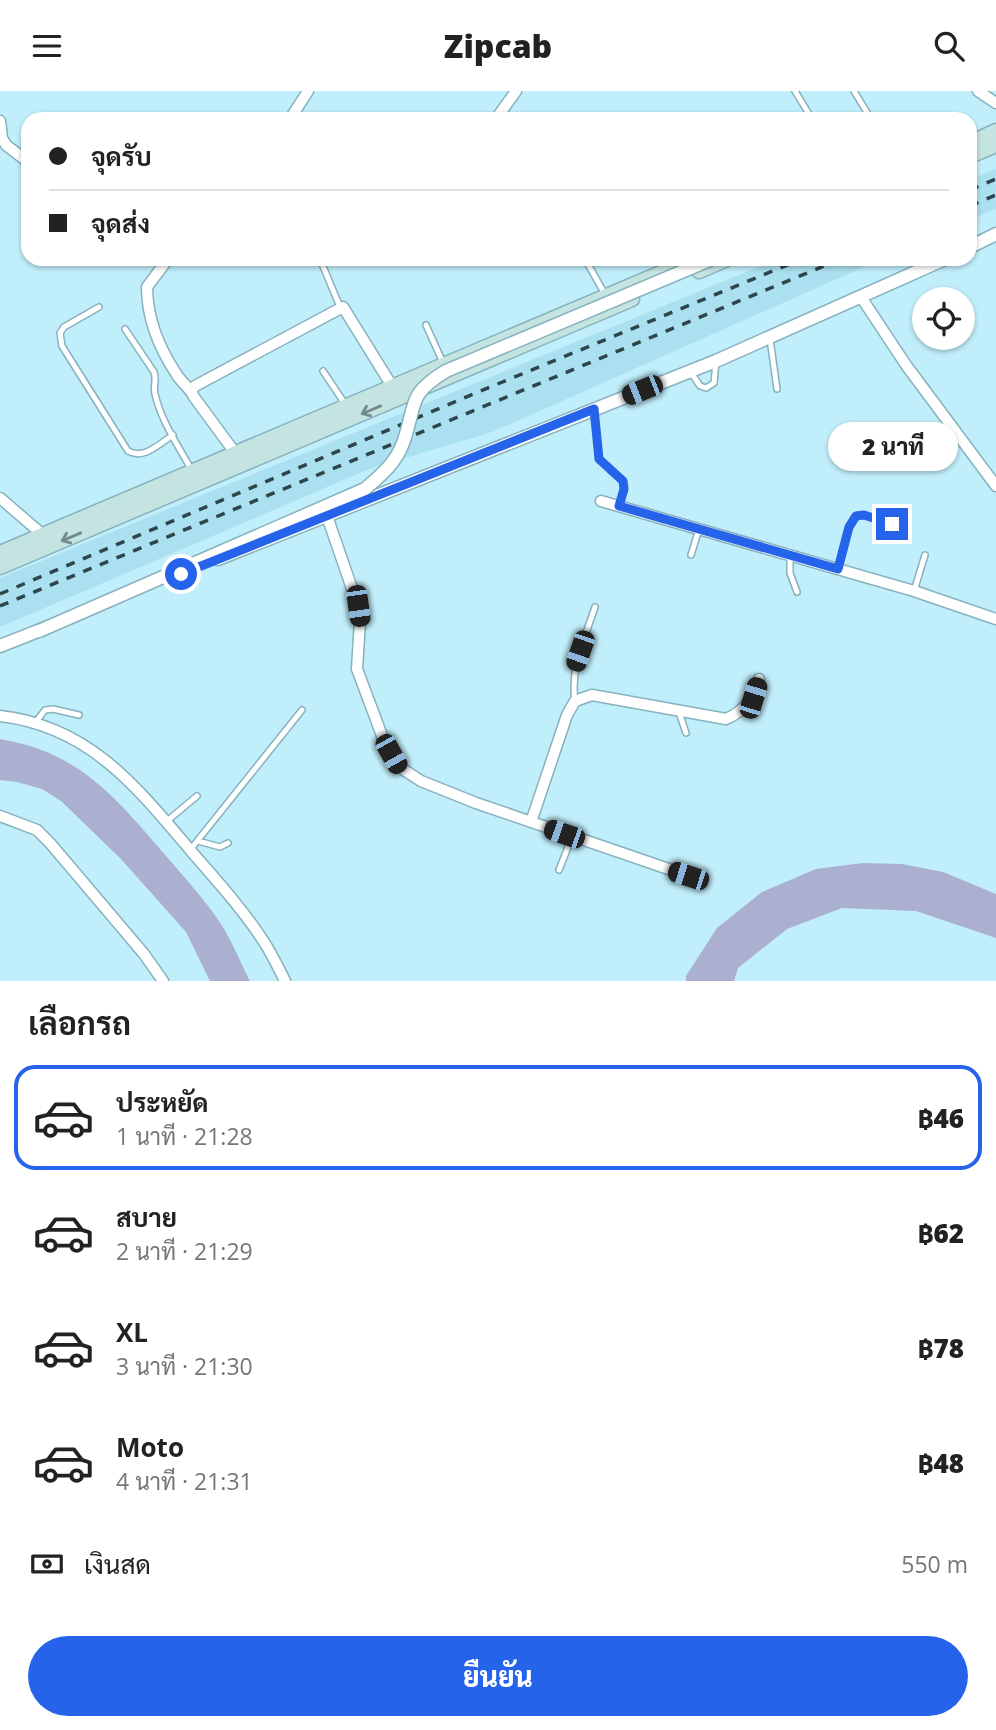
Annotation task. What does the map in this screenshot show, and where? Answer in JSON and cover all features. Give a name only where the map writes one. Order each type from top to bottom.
[{"type":"main road","points":[[977,140],[996,131]]},
{"type":"main road","points":[[977,153],[996,145]]},
{"type":"main road","points":[[0,567],[195,478],[236,454],[677,266]]},
{"type":"main road","points":[[0,553],[195,478],[710,266]]},
{"type":"street","points":[[294,112],[308,91]]},
{"type":"street","points":[[501,112],[516,91]]},
{"type":"street","points":[[978,91],[996,103]]},
{"type":"street","points":[[0,121],[2,138],[6,145],[21,157]]},
{"type":"street","points":[[977,244],[996,234]]},
{"type":"street","points":[[163,266],[147,287],[153,331],[178,377],[192,390],[194,397],[236,454]]},
{"type":"street","points":[[38,631],[365,489],[389,468],[403,443],[412,404],[427,382],[446,371],[695,266]]},
{"type":"street","points":[[0,646],[716,361],[930,266]]},
{"type":"street","points":[[861,297],[906,365],[996,486]]},
{"type":"street","points":[[192,390],[340,307],[343,307],[392,386]]},
{"type":"street","points":[[0,498],[43,535]]},
{"type":"street","points":[[601,501],[914,591],[996,619]]},
{"type":"street","points":[[327,516],[358,606],[360,621],[357,669],[380,731],[398,766],[421,781],[572,837],[688,876]]},
{"type":"street","points":[[531,822],[567,715],[575,701],[581,697],[603,696],[726,719],[753,698],[759,678]]},
{"type":"street","points":[[0,716],[59,731],[102,757],[125,776],[167,821],[194,845],[264,941],[285,981]]},
{"type":"street","points":[[0,816],[37,830],[50,843],[145,954],[163,981]]},
{"type":"lane","points":[[795,91],[808,112]]},
{"type":"lane","points":[[854,91],[867,112]]},
{"type":"lane","points":[[323,266],[340,307]]},
{"type":"lane","points":[[589,266],[606,296]]},
{"type":"lane","points":[[99,307],[64,327],[60,333],[62,346],[128,451],[135,455],[143,454],[173,435]]},
{"type":"lane","points":[[426,325],[444,365]]},
{"type":"lane","points":[[125,329],[154,372],[154,393],[195,478]]},
{"type":"lane","points":[[769,339],[777,389]]},
{"type":"lane","points":[[690,371],[700,386],[706,389],[714,383],[716,361]]},
{"type":"lane","points":[[323,371],[347,406]]},
{"type":"lane","points":[[594,409],[599,459],[623,481],[624,489],[619,506]]},
{"type":"lane","points":[[838,569],[849,527],[856,516],[864,515],[892,524]]},
{"type":"lane","points":[[691,555],[699,529]]},
{"type":"lane","points":[[914,591],[925,555]]},
{"type":"lane","points":[[790,556],[790,573],[797,592]]},
{"type":"lane","points":[[575,701],[572,683],[574,669],[595,607]]},
{"type":"lane","points":[[35,723],[45,710],[53,709],[79,715]]},
{"type":"lane","points":[[194,845],[302,711]]},
{"type":"lane","points":[[679,712],[686,733]]},
{"type":"lane","points":[[167,821],[197,796]]},
{"type":"lane","points":[[559,870],[572,837]]},
{"type":"lane","points":[[194,845],[220,846],[228,843]]},
{"type":"shaded area","points":[[996,169],[996,209],[977,217],[977,177]]},
{"type":"shaded area","points":[[761,266],[866,266],[492,432],[369,469],[0,627],[0,578]]},
{"type":"shaded area","points":[[0,739],[28,745],[53,755],[95,781],[113,798],[208,906],[225,931],[250,981],[210,981],[186,932],[121,859],[61,801],[42,789],[0,780]]},
{"type":"shaded area","points":[[863,863],[902,864],[943,872],[996,894],[996,938],[916,911],[842,908],[787,929],[738,968],[734,981],[686,981],[686,976],[717,928],[762,892],[816,869]]},
{"type":"railway","points":[[977,187],[996,179]]},
{"type":"railway","points":[[977,203],[996,195]]},
{"type":"railway","points":[[0,594],[785,266]]},
{"type":"railway","points":[[0,606],[824,266]]},
{"type":"route","points":[[181,574],[594,409],[599,459],[623,481],[624,489],[619,506],[838,569],[849,527],[856,516],[864,515],[892,524]]}]
